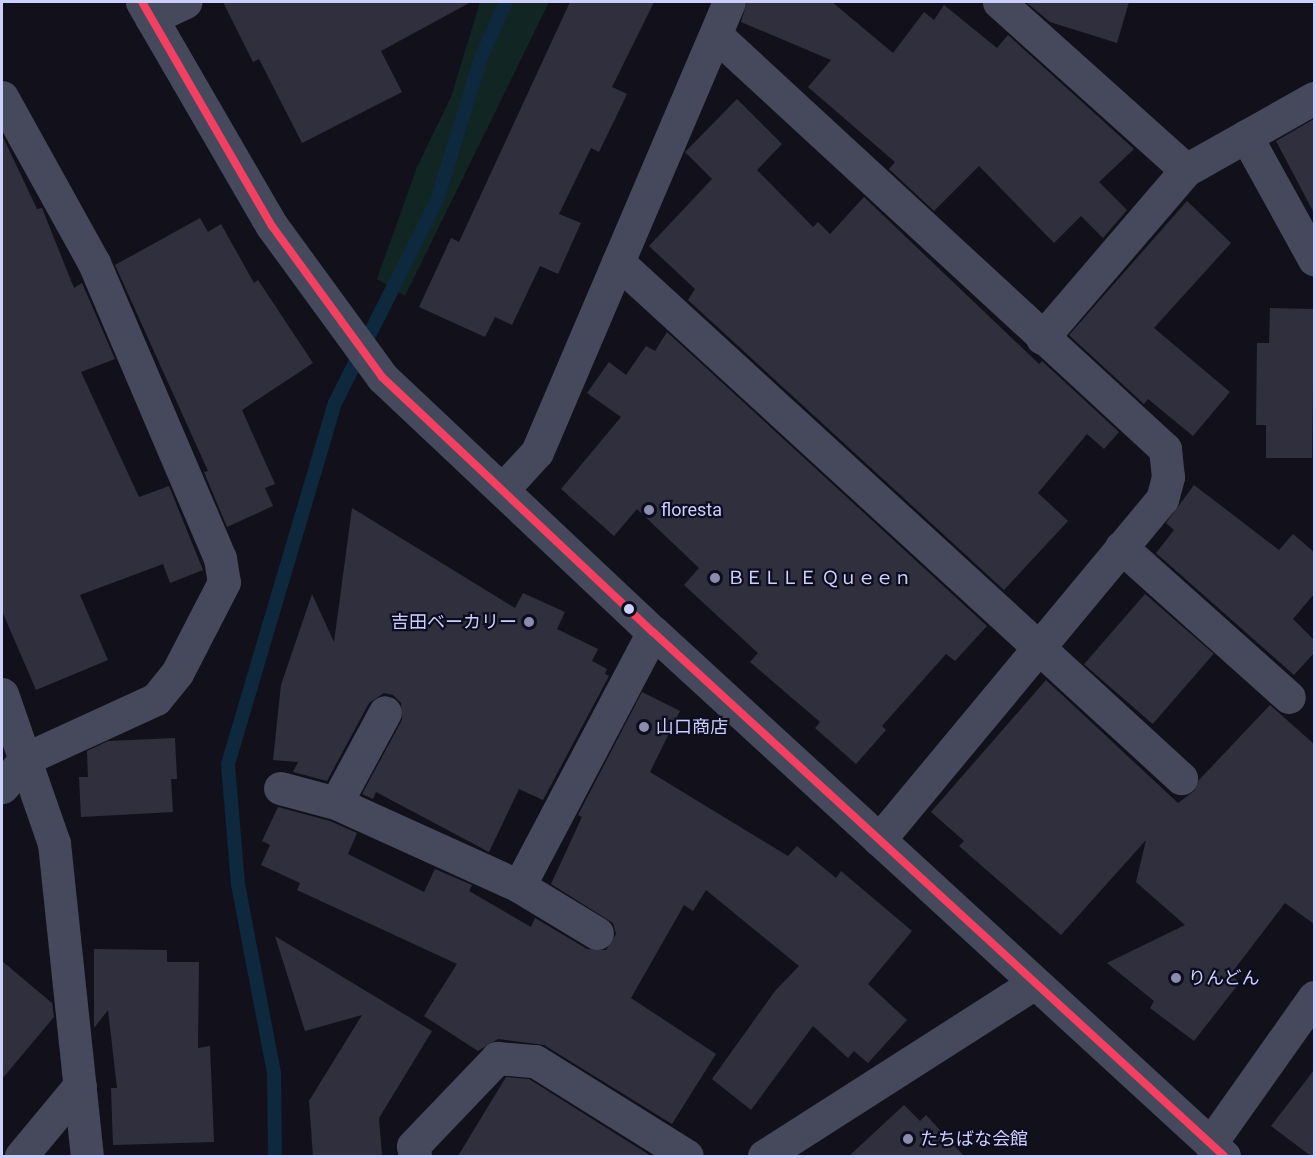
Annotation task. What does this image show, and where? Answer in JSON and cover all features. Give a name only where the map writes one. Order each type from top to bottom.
[{"type":"street","points":[[185,2],[147,10],[272,226],[359,350],[418,413],[1217,1150],[1314,997]]},
{"type":"street","points":[[503,489],[537,452],[729,2]]},
{"type":"street","points":[[999,2],[1186,170]]},
{"type":"street","points":[[716,35],[1165,449],[1168,477],[1161,499],[1038,644],[879,840]]},
{"type":"street","points":[[2,97],[94,263],[220,558],[224,582],[177,673],[156,699],[25,759],[2,787]]},
{"type":"street","points":[[1042,338],[1186,170],[1314,98]]},
{"type":"street","points":[[1246,136],[1314,259]]},
{"type":"street","points":[[618,262],[1038,644],[1180,778]]},
{"type":"street","points":[[1121,547],[1289,697]]},
{"type":"street","points":[[519,886],[653,632]]},
{"type":"street","points":[[2,694],[54,843],[87,1156]]},
{"type":"street","points":[[336,803],[385,712]]},
{"type":"street","points":[[280,788],[336,803],[519,886],[597,933]]},
{"type":"street","points":[[764,1156],[1034,983]]},
{"type":"street","points":[[415,1156],[413,1146],[497,1058],[535,1061],[687,1156]]},
{"type":"street","points":[[21,1156],[80,1085]]},
{"type":"green space","points":[[480,2],[549,2],[405,296],[377,279],[417,167],[451,97]]},
{"type":"building","points":[[223,2],[471,2],[381,51],[402,92],[302,143],[259,59],[253,62]]},
{"type":"building","points":[[570,2],[654,2],[612,87],[627,94],[599,152],[591,148],[559,214],[581,223],[558,274],[540,266],[512,325],[495,317],[485,337],[419,307],[451,238],[459,242]]},
{"type":"building","points":[[747,2],[832,2],[893,53],[924,12],[934,20],[944,5],[997,48],[1008,35],[1134,149],[1099,182],[1127,210],[1103,238],[1081,216],[1054,243],[979,166],[934,211],[889,169],[895,162],[808,87],[831,60],[741,22]]},
{"type":"building","points":[[1026,2],[1129,2],[1117,43],[1050,22]]},
{"type":"building","points":[[737,99],[782,144],[757,170],[813,227],[818,222],[830,234],[864,197],[1039,364],[1042,361],[1119,432],[1104,449],[1087,434],[1038,493],[1068,521],[1004,590],[688,300],[695,289],[649,246],[712,179],[685,152]]},
{"type":"building","points":[[1314,119],[1314,213],[1276,141]]},
{"type":"building","points":[[2,135],[37,209],[42,208],[74,288],[82,283],[115,359],[81,372],[139,497],[169,486],[203,570],[170,583],[163,564],[80,595],[108,660],[36,690],[2,611]]},
{"type":"building","points":[[1187,201],[1231,243],[1154,328],[1230,392],[1193,436],[1148,399],[1144,404],[1069,335]]},
{"type":"building","points":[[200,218],[208,232],[221,224],[254,283],[258,280],[313,363],[242,410],[275,484],[265,488],[273,506],[227,527],[204,472],[208,471],[115,265]]},
{"type":"building","points":[[1270,308],[1314,309],[1312,458],[1266,458],[1266,425],[1256,425],[1257,343],[1269,343]]},
{"type":"building","points":[[667,332],[987,626],[955,661],[946,654],[882,726],[886,730],[856,764],[815,728],[820,722],[750,662],[758,653],[684,585],[699,568],[637,509],[614,536],[561,489],[621,417],[587,393],[609,362],[626,375],[646,346],[655,351]]},
{"type":"building","points":[[1194,485],[1279,550],[1293,534],[1314,552],[1314,594],[1293,619],[1314,640],[1314,653],[1294,675],[1156,553],[1174,530],[1166,523]]},
{"type":"building","points":[[352,508],[515,608],[523,593],[565,612],[557,629],[598,649],[592,661],[607,669],[605,674],[609,676],[543,800],[519,789],[489,852],[376,792],[373,799],[362,794],[402,720],[401,703],[393,695],[384,693],[369,703],[327,781],[293,772],[298,762],[273,760],[281,685],[312,594],[334,642]]},
{"type":"building","points":[[1145,594],[1214,654],[1153,724],[1084,664]]},
{"type":"building","points":[[1046,680],[1178,803],[1194,791],[1199,780],[1270,705],[1314,744],[1314,924],[1285,903],[1230,975],[1240,982],[1194,1041],[1150,1008],[1154,1001],[1107,963],[1185,925],[1136,882],[1146,840],[1061,935],[959,846],[964,841],[931,812]]},
{"type":"building","points":[[642,692],[680,711],[650,772],[788,856],[797,846],[836,878],[841,871],[912,931],[868,984],[907,1020],[868,1063],[854,1051],[848,1058],[813,1026],[751,1110],[712,1079],[775,991],[799,966],[706,890],[693,911],[684,905],[631,998],[716,1054],[672,1124],[544,1045],[498,1039],[478,1051],[424,1016],[457,964],[297,890],[300,883],[261,865],[270,845],[262,841],[278,807],[330,821],[357,833],[348,854],[424,892],[435,869],[472,885],[469,891],[531,927],[535,918],[587,949],[606,950],[616,934],[613,923],[551,884],[582,817],[578,815]]},
{"type":"building","points":[[175,738],[177,779],[171,779],[173,812],[81,817],[79,777],[88,777],[87,751],[108,741]]},
{"type":"building","points":[[275,936],[432,1031],[379,1118],[382,1156],[313,1156],[309,1101],[362,1015],[305,1031]]},
{"type":"building","points":[[94,949],[167,950],[167,962],[199,962],[198,1048],[210,1046],[214,1142],[113,1145],[111,1088],[117,1088],[108,1010],[94,1028]]},
{"type":"building","points":[[2,961],[52,1003],[54,1017],[2,1079]]},
{"type":"building","points":[[1314,1070],[1314,1156],[1311,1156],[1271,1126]]},
{"type":"building","points":[[506,1077],[529,1079],[651,1156],[458,1156]]},
{"type":"building","name":"たちばな会館","points":[[904,1105],[920,1121],[926,1115],[964,1156],[849,1156]]},
{"type":"waterway","points":[[275,1156],[274,1073],[238,884],[228,764],[335,403],[437,200],[481,58],[506,2]]},
{"type":"transit line","points":[[142,2],[272,226],[382,377],[653,632],[1224,1156]]},
{"type":"place","name":"floresta","points":[[649,510]]},
{"type":"place","name":"ＢＥＬＬＥ Ｑｕｅｅｎ","points":[[715,578]]},
{"type":"place","name":"吉田ベーカリー","points":[[529,622]]},
{"type":"place","name":"山口商店","points":[[644,727]]},
{"type":"place","name":"りんどん","points":[[1176,978]]},
{"type":"place","name":"たちばな会館","points":[[908,1139]]}]
